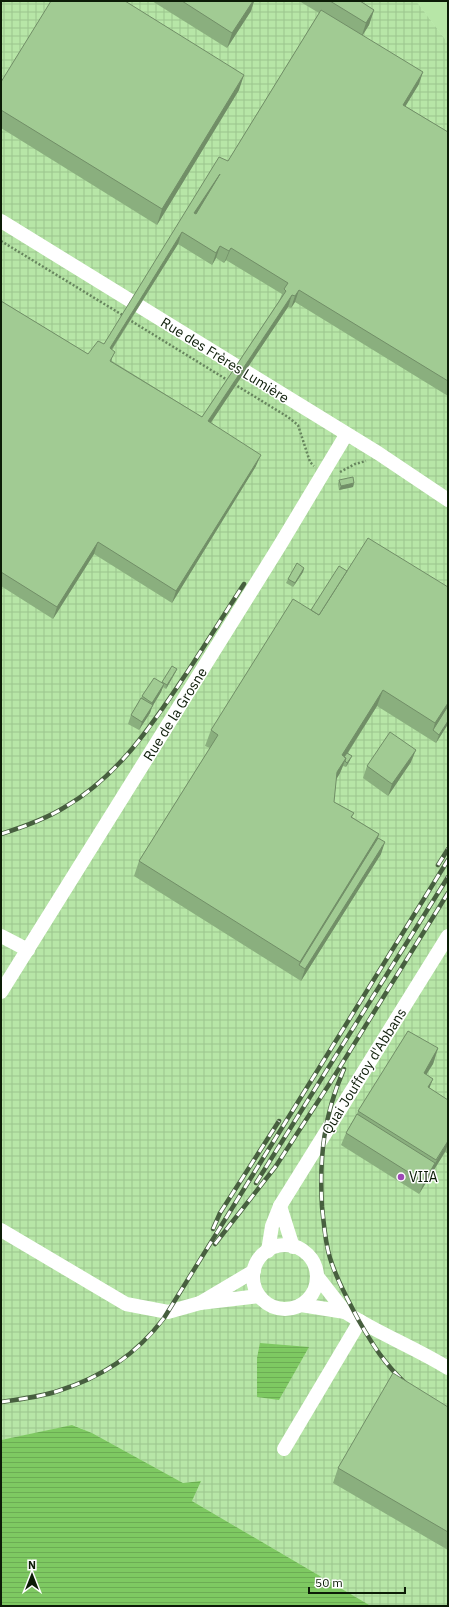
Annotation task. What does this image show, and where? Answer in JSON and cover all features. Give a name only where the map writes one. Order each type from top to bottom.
[{"type":"street","name":"Rue des Frères Lumière","points":[[1,221],[346,435],[378,453],[448,500]]},
{"type":"street","name":"Rue de la Grosne","points":[[1,992],[346,435]]},
{"type":"street","points":[[1,936],[28,950]]},
{"type":"street","name":"Quai Jouffroy d'Abbans","points":[[268,1251],[272,1226],[280,1206],[448,936]]},
{"type":"street","points":[[280,1206],[293,1247]]},
{"type":"street","points":[[1,1230],[126,1304],[168,1312],[200,1303],[259,1296]]},
{"type":"street","points":[[302,1305],[313,1292],[317,1276],[315,1266],[310,1258],[302,1251],[293,1247],[276,1247],[268,1251],[256,1263],[253,1280],[255,1289],[266,1303],[283,1309],[302,1305],[345,1312]]},
{"type":"street","points":[[200,1303],[254,1271]]},
{"type":"street","points":[[317,1276],[345,1312],[429,1356],[448,1368]]},
{"type":"street","points":[[284,1449],[360,1321]]},
{"type":"path","points":[[1,241],[288,417],[298,425],[310,462],[323,474]]},
{"type":"shaded area","points":[[1,1],[416,1],[448,43],[448,1606],[371,1606],[192,1501],[200,1481],[183,1483],[92,1433],[73,1425],[1,1440]]},
{"type":"shaded area","points":[[416,1],[448,1],[448,43]]},
{"type":"shaded area","points":[[260,1343],[309,1347],[279,1400],[257,1397],[257,1358]]},
{"type":"shaded area","points":[[72,1425],[92,1433],[183,1483],[201,1481],[192,1501],[371,1606],[1,1606],[1,1440]]},
{"type":"building","points":[[51,1],[125,1],[244,75],[162,209],[1,110],[1,82]]},
{"type":"building","points":[[182,1],[253,1],[232,33]]},
{"type":"building","points":[[330,1],[360,1],[374,10],[366,23]]},
{"type":"building","points":[[321,10],[423,72],[403,105],[448,132],[448,381],[299,290],[295,296],[292,295],[208,421],[261,455],[176,591],[98,542],[57,607],[1,572],[1,301],[88,354],[98,341],[104,344],[219,157],[228,161]],"holes":[[[220,174],[196,214],[194,213]],[[182,232],[216,253],[220,246],[229,251],[231,248],[288,283],[284,289],[286,291],[202,417],[110,361],[115,352],[110,348]]]},
{"type":"building","points":[[353,477],[354,483],[341,486],[339,480]]},
{"type":"building","points":[[368,538],[448,587],[448,703],[435,723],[383,690],[342,755],[346,758],[337,772],[334,802],[354,813],[351,817],[379,834],[300,962],[139,861],[218,735],[211,730],[293,599],[319,615]]},
{"type":"building","points":[[297,563],[304,568],[295,583],[288,579]]},
{"type":"building","points":[[339,566],[347,571],[319,615],[311,610]]},
{"type":"building","points":[[172,666],[177,669],[167,685],[162,682]]},
{"type":"building","points":[[154,678],[164,684],[152,703],[142,696]]},
{"type":"building","points":[[141,698],[153,705],[142,722],[131,715]]},
{"type":"building","points":[[448,706],[448,721],[439,735],[433,730]]},
{"type":"building","points":[[390,732],[416,750],[392,784],[367,766]]},
{"type":"building","points":[[347,753],[352,756],[347,763],[345,761],[346,758],[344,757]]},
{"type":"building","points":[[378,838],[385,842],[305,969],[299,965]]},
{"type":"building","points":[[408,1031],[438,1048],[424,1073],[433,1079],[428,1087],[448,1100],[448,1141],[436,1160],[358,1111]]},
{"type":"building","points":[[357,1114],[435,1163],[424,1182],[346,1133]]},
{"type":"building","points":[[393,1373],[448,1407],[448,1532],[338,1468]]},
{"type":"railway","points":[[1,834],[26,826],[65,807],[85,794],[119,763],[149,728],[244,584]]},
{"type":"railway","points":[[438,865],[448,849]]},
{"type":"railway","points":[[1,1402],[30,1398],[51,1393],[89,1379],[103,1372],[130,1354],[164,1318],[448,860]]},
{"type":"railway","points":[[256,1183],[448,877]]},
{"type":"railway","points":[[215,1244],[276,1166],[330,1083],[448,893]]},
{"type":"railway","points":[[344,1069],[337,1086],[327,1120],[322,1153],[321,1189],[327,1246],[336,1275],[359,1321],[391,1369],[406,1384]]},
{"type":"railway","points":[[213,1229],[220,1213],[279,1121]]},
{"type":"place","name":"VIIA","points":[[401,1177]]}]
